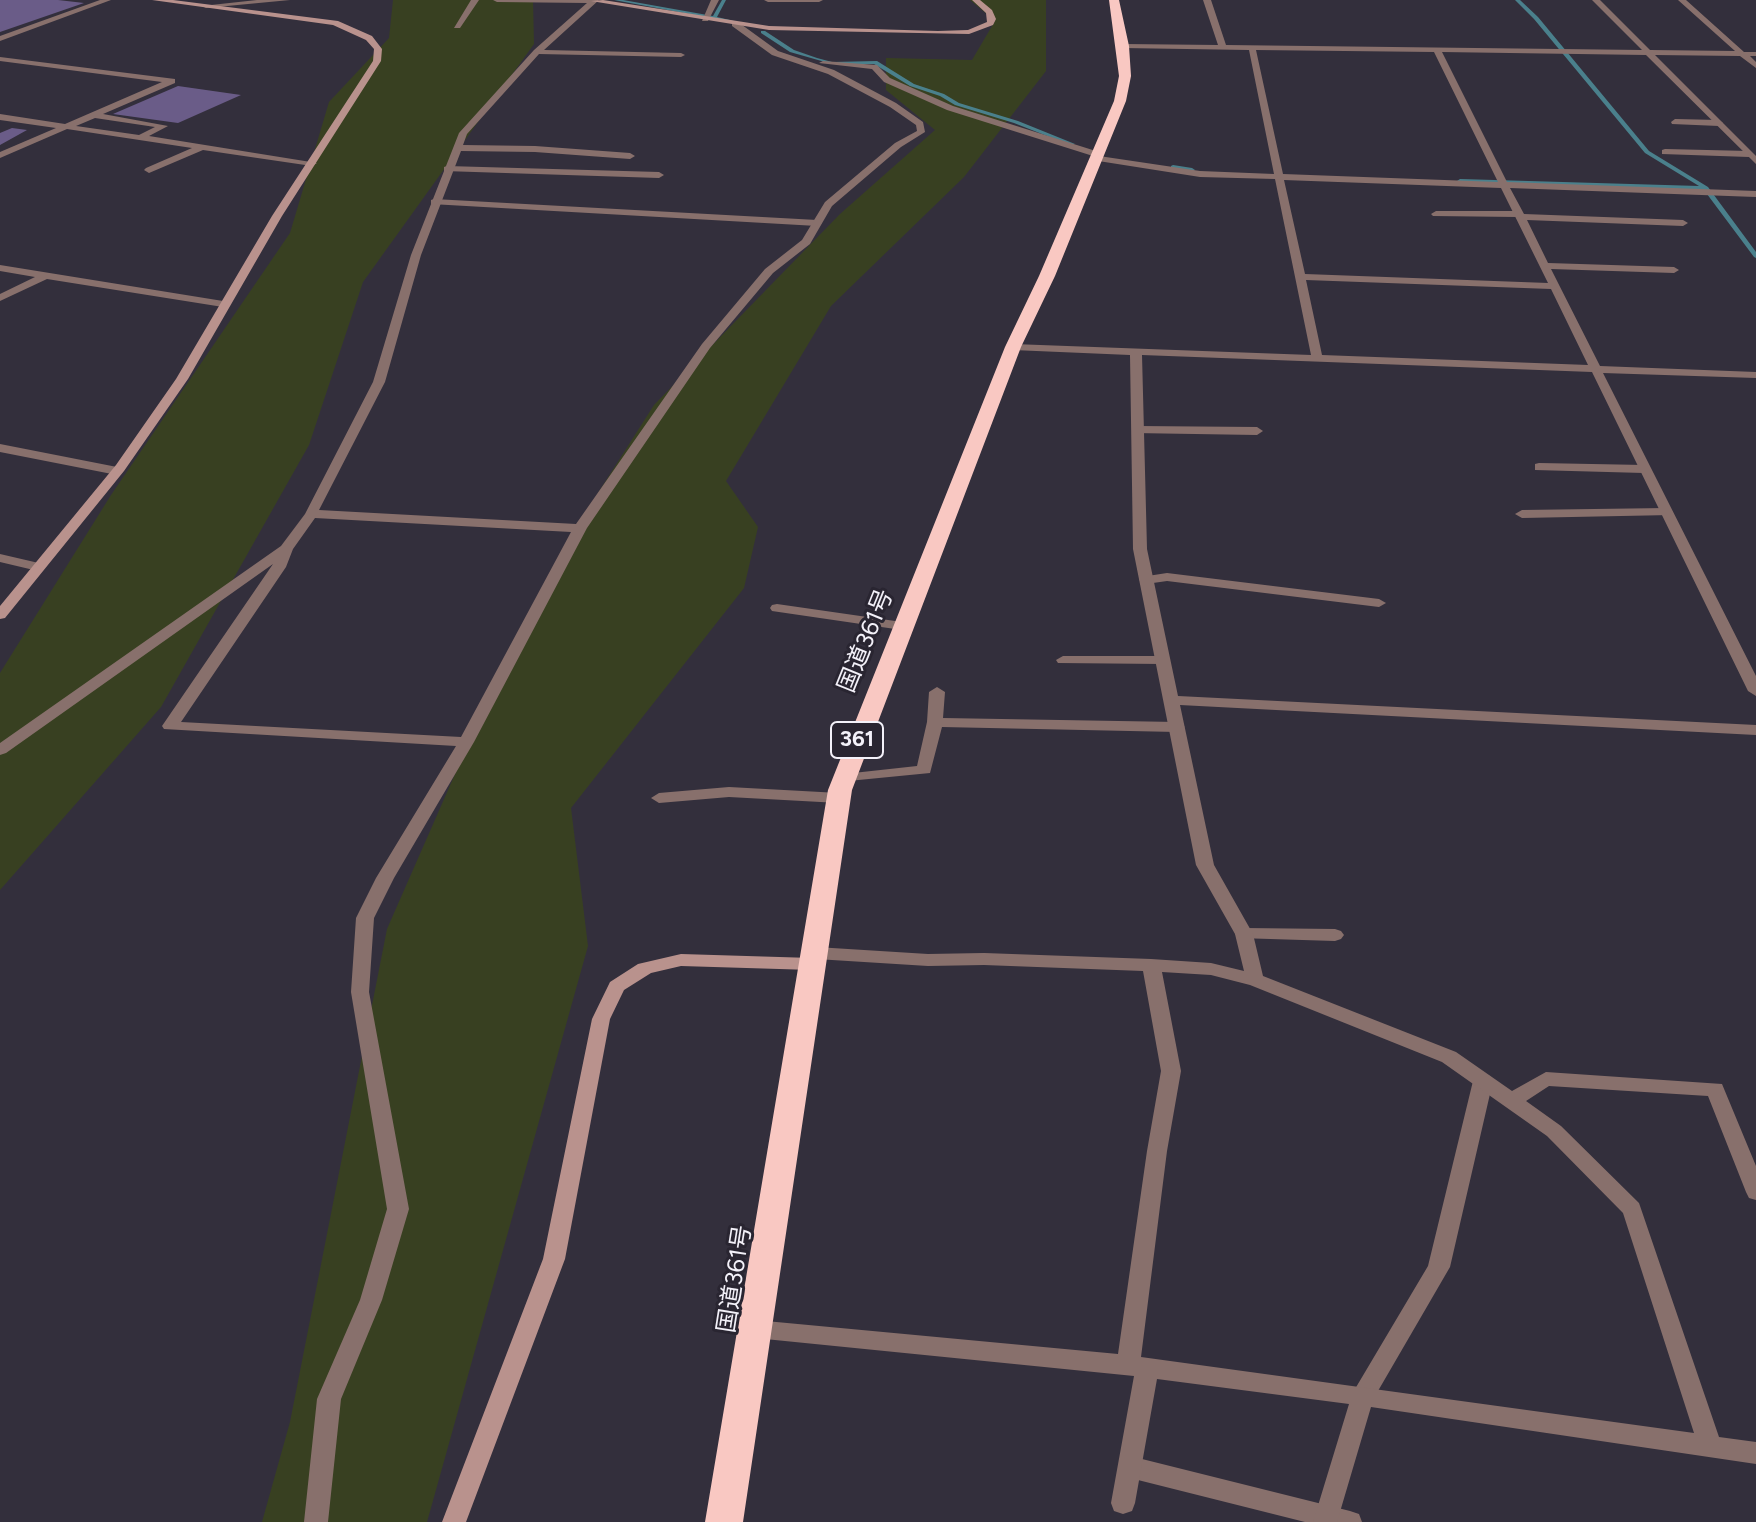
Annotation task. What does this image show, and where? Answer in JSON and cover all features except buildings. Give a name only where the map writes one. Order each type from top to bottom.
[{"type":"highway","name":"国道361号","points":[[724,1522],[841,789],[1013,347],[1047,276],[1120,101],[1125,76],[1114,0]]},
{"type":"street","points":[[0,39],[107,0]]},
{"type":"street","points":[[0,615],[117,471],[182,379],[223,304],[377,61],[378,49],[369,38],[335,23],[156,0]]},
{"type":"street","points":[[206,6],[286,0]]},
{"type":"street","points":[[457,26],[475,0]]},
{"type":"street","points":[[497,0],[595,1],[769,28],[969,32],[984,27],[992,19],[976,0]]},
{"type":"street","points":[[705,19],[715,0]]},
{"type":"street","points":[[768,0],[819,0]]},
{"type":"street","points":[[1207,0],[1223,48]]},
{"type":"street","points":[[1596,0],[1752,157]]},
{"type":"street","points":[[1682,0],[1756,66]]},
{"type":"street","points":[[466,742],[170,726],[279,567],[286,549],[311,514],[379,382],[434,202],[463,133],[488,102],[537,52],[595,1]]},
{"type":"street","points":[[735,24],[783,51],[813,61],[874,67],[887,80],[950,108],[1096,156],[1200,174],[1502,182],[1756,194]]},
{"type":"street","points":[[316,1522],[329,1399],[371,1300],[398,1209],[360,992],[365,918],[385,878],[466,742],[580,528],[706,346],[769,271],[806,242],[828,204],[898,145],[921,132],[920,124],[893,105],[831,72],[775,53],[735,24]]},
{"type":"street","points":[[1123,46],[1756,54]]},
{"type":"street","points":[[1252,48],[1317,358]]},
{"type":"street","points":[[1437,50],[1756,691]]},
{"type":"street","points":[[537,52],[681,55]]},
{"type":"street","points":[[0,59],[172,81],[0,155]]},
{"type":"street","points":[[94,115],[164,126],[139,138]]},
{"type":"street","points":[[0,117],[312,163]]},
{"type":"street","points":[[1675,122],[1719,123]]},
{"type":"street","points":[[149,170],[202,147]]},
{"type":"street","points":[[457,148],[630,156]]},
{"type":"street","points":[[1665,152],[1752,157]]},
{"type":"street","points":[[447,169],[659,175]]},
{"type":"street","points":[[434,202],[817,223]]},
{"type":"street","points":[[1436,214],[1683,223]]},
{"type":"street","points":[[1623,221],[1639,238]]},
{"type":"street","points":[[1543,266],[1674,270]]},
{"type":"street","points":[[0,268],[223,304]]},
{"type":"street","points":[[0,298],[44,276]]},
{"type":"street","points":[[1300,277],[1553,286]]},
{"type":"street","points":[[1013,347],[1756,375]]},
{"type":"street","points":[[1136,351],[1140,549],[1205,865],[1244,934],[1255,980]]},
{"type":"street","points":[[1137,430],[1257,431]]},
{"type":"street","points":[[0,448],[117,471]]},
{"type":"street","points":[[1539,467],[1644,469]]},
{"type":"street","points":[[1522,514],[1666,512]]},
{"type":"street","points":[[311,514],[580,528]]},
{"type":"street","points":[[0,750],[286,549]]},
{"type":"street","points":[[0,558],[38,567]]},
{"type":"street","points":[[1146,580],[1167,577],[1379,603]]},
{"type":"street","points":[[777,608],[902,626]]},
{"type":"street","points":[[1063,660],[1163,660]]},
{"type":"street","points":[[659,798],[729,792],[841,789],[924,770],[935,722],[937,692]]},
{"type":"street","points":[[1172,700],[1756,730]]},
{"type":"street","points":[[935,722],[1177,727]]},
{"type":"street","points":[[1244,934],[1335,935]]},
{"type":"street","points":[[454,1522],[554,1259],[601,1019],[617,986],[645,968],[681,960],[984,959],[1211,969],[1255,980],[1449,1057],[1554,1131],[1632,1209],[1710,1447]]},
{"type":"street","points":[[1123,1503],[1130,1467],[1157,1151],[1171,1071],[1151,965]]},
{"type":"street","points":[[1511,1101],[1546,1079],[1715,1089],[1756,1192]]},
{"type":"street","points":[[1130,1467],[1334,1520],[1363,1396],[1439,1267],[1483,1081]]},
{"type":"street","points":[[755,1329],[1137,1367],[1756,1453]]},
{"type":"green space","points":[[393,0],[533,0],[534,44],[363,282],[309,445],[161,707],[0,890],[0,673],[111,495],[290,233],[329,102],[389,38]]},
{"type":"green space","points":[[970,0],[1046,0],[1046,71],[964,177],[831,306],[726,481],[758,527],[744,588],[571,808],[588,946],[427,1522],[262,1522],[290,1422],[387,929],[499,674],[591,504],[654,405],[840,214],[935,130],[886,90],[886,58],[972,60],[995,21]]},
{"type":"waterway","points":[[616,0],[732,21]]},
{"type":"waterway","points":[[715,17],[724,0]]},
{"type":"waterway","points":[[1517,0],[1536,18],[1647,152],[1706,188]]},
{"type":"waterway","points":[[763,32],[792,51],[815,59],[832,63],[875,62],[912,85],[942,95],[957,104],[1072,144]]},
{"type":"waterway","points":[[1173,167],[1192,170]]},
{"type":"waterway","points":[[1460,181],[1706,188]]},
{"type":"waterway","points":[[1706,188],[1756,256]]}]
